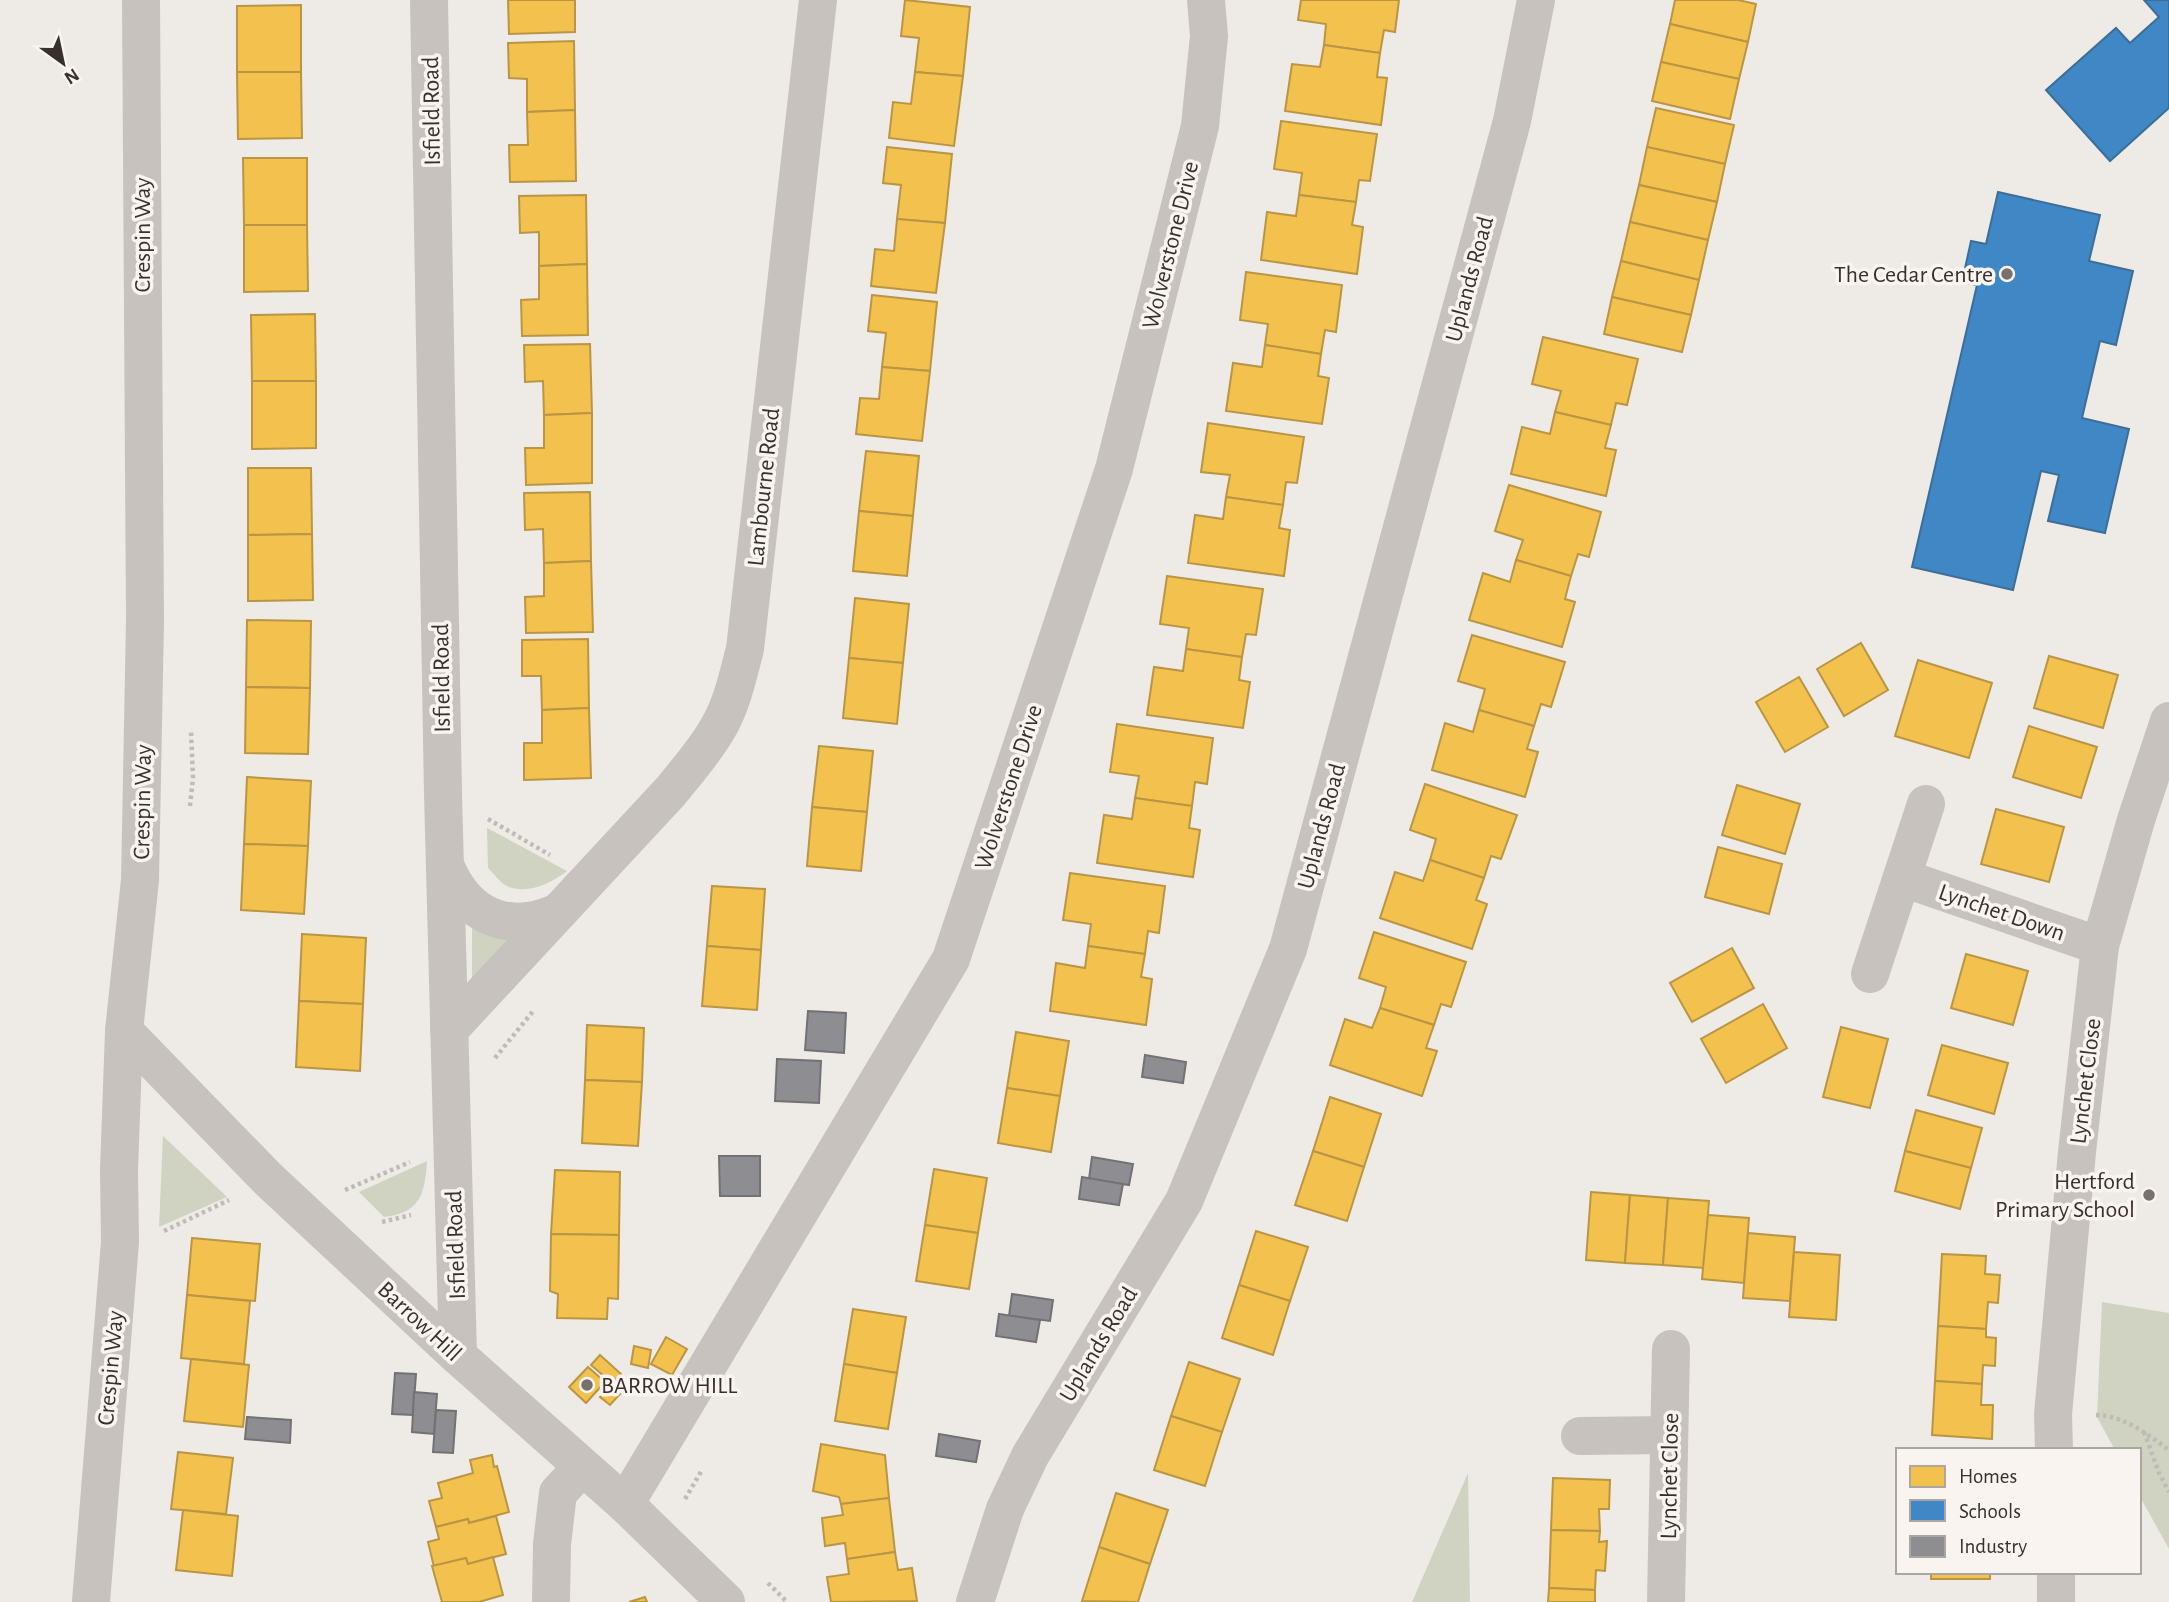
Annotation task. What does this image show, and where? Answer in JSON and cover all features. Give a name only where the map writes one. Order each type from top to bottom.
[{"type":"street","name":"Crespin Way","points":[[91,1602],[120,1242],[119,1170],[124,1031],[141,880],[145,634],[141,0]]},
{"type":"street","name":"Isfield Road","points":[[429,0],[445,865],[458,1356]]},
{"type":"street","name":"Lambourne Road","points":[[449,1030],[697,759],[719,727],[733,694],[745,649],[818,0]]},
{"type":"street","name":"Wolverstone Drive","points":[[625,1504],[951,959],[1114,469],[1200,126],[1209,36],[1206,0]]},
{"type":"street","name":"Uplands Road","points":[[975,1602],[1005,1509],[1030,1456],[1184,1201],[1288,949],[1512,121],[1536,0]]},
{"type":"street","name":"Lynchet Close","points":[[2054,1432],[2077,1152],[2100,946],[2136,820],[2169,721]]},
{"type":"street","points":[[1870,974],[1926,804]]},
{"type":"street","points":[[445,865],[461,895],[476,909],[492,918],[513,923],[527,922],[544,919],[558,912]]},
{"type":"street","name":"Lynchet Down","points":[[1903,878],[2100,946]]},
{"type":"street","name":"Barrow Hill","points":[[124,1031],[268,1179],[458,1356],[625,1504],[726,1602]]},
{"type":"street","name":"Lynchet Close","points":[[1666,1602],[1671,1349]]},
{"type":"street","points":[[1580,1436],[1669,1435]]},
{"type":"street","points":[[551,1602],[552,1544],[558,1493],[582,1467]]},
{"type":"street","points":[[2056,1574],[2056,1602]]},
{"type":"path","points":[[487,818],[560,860]]},
{"type":"path","points":[[345,1190],[433,1152],[434,1144],[452,1142]]},
{"type":"path","points":[[335,1181],[354,1198]]},
{"type":"path","points":[[162,1232],[236,1197]]},
{"type":"path","points":[[371,1215],[380,1223],[410,1215],[417,1208]]},
{"type":"path","points":[[2054,1432],[2106,1416],[2144,1432],[2169,1450]]},
{"type":"path","points":[[2144,1432],[2158,1473],[2169,1492]]},
{"type":"green space","points":[[487,828],[567,871],[554,880],[532,888],[517,889],[506,886],[488,868]]},
{"type":"green space","points":[[472,923],[513,938],[472,984]]},
{"type":"green space","points":[[163,1136],[227,1197],[159,1227]]},
{"type":"green space","points":[[427,1161],[422,1192],[413,1206],[406,1211],[384,1217],[359,1192]]},
{"type":"green space","points":[[2102,1302],[2169,1313],[2169,1549],[2141,1499],[2141,1448],[2114,1448],[2097,1417]]},
{"type":"green space","points":[[1468,1473],[1470,1602],[1412,1602]]},
{"type":"building: Homes","points":[[508,0],[575,0],[575,32],[509,34]]},
{"type":"building: Homes","points":[[905,0],[970,7],[963,76],[915,72],[919,38],[901,36]]},
{"type":"building: Homes","points":[[1301,0],[1399,0],[1395,32],[1384,30],[1380,53],[1324,45],[1326,24],[1298,20]]},
{"type":"building: Homes","points":[[1675,0],[1738,0],[1756,4],[1748,42],[1670,24]]},
{"type":"building: Homes","points":[[301,5],[301,72],[237,72],[237,6]]},
{"type":"building: Homes","points":[[1670,24],[1748,42],[1739,79],[1661,62]]},
{"type":"building: Homes","points":[[574,41],[575,110],[527,112],[527,79],[509,78],[508,43]]},
{"type":"building: Homes","points":[[1324,45],[1380,53],[1377,77],[1387,78],[1381,125],[1285,111],[1292,64],[1320,67]]},
{"type":"building: Homes","points":[[1661,62],[1739,79],[1730,119],[1652,101]]},
{"type":"building: Homes","points":[[237,72],[301,72],[302,138],[238,139]]},
{"type":"building: Homes","points":[[915,72],[963,76],[954,146],[889,138],[893,102],[911,104]]},
{"type":"building: Homes","points":[[1656,108],[1734,125],[1725,164],[1647,147]]},
{"type":"building: Homes","points":[[575,110],[576,181],[510,182],[509,145],[528,145],[527,112]]},
{"type":"building: Homes","points":[[1281,121],[1377,134],[1370,181],[1359,180],[1356,202],[1299,195],[1302,173],[1274,169]]},
{"type":"building: Homes","points":[[887,147],[952,154],[945,223],[897,219],[901,185],[883,183]]},
{"type":"building: Homes","points":[[1647,147],[1725,164],[1717,202],[1639,185]]},
{"type":"building: Homes","points":[[243,158],[307,158],[307,225],[244,225]]},
{"type":"building: Homes","points":[[1639,185],[1717,202],[1708,240],[1630,222]]},
{"type":"building: Homes","points":[[586,195],[587,264],[539,266],[539,232],[520,233],[519,196]]},
{"type":"building: Homes","points":[[1299,195],[1356,202],[1352,225],[1363,227],[1357,274],[1261,260],[1267,212],[1296,216]]},
{"type":"building: Homes","points":[[897,219],[945,223],[936,293],[871,286],[875,249],[894,251]]},
{"type":"building: Homes","points":[[1630,222],[1708,240],[1699,280],[1621,261]]},
{"type":"building: Homes","points":[[244,225],[307,225],[308,291],[244,292]]},
{"type":"building: Homes","points":[[1621,261],[1699,280],[1691,315],[1612,297]]},
{"type":"building: Homes","points":[[587,264],[588,335],[522,336],[521,300],[539,299],[539,266]]},
{"type":"building: Homes","points":[[1246,272],[1342,285],[1336,332],[1325,330],[1321,354],[1265,345],[1268,324],[1240,320]]},
{"type":"building: Homes","points":[[872,295],[937,302],[930,371],[882,367],[886,333],[868,331]]},
{"type":"building: Homes","points":[[1612,297],[1691,315],[1682,352],[1604,334]]},
{"type":"building: Homes","points":[[315,314],[316,381],[252,381],[251,315]]},
{"type":"building: Homes","points":[[1543,337],[1638,359],[1627,405],[1616,403],[1611,425],[1555,412],[1561,391],[1532,384]]},
{"type":"building: Homes","points":[[590,344],[592,413],[544,415],[543,381],[525,382],[524,345]]},
{"type":"building: Homes","points":[[1265,345],[1321,354],[1318,376],[1329,378],[1322,424],[1226,411],[1233,363],[1262,367]]},
{"type":"building: Homes","points":[[882,367],[930,371],[922,441],[856,434],[860,398],[879,399]]},
{"type":"building: Homes","points":[[252,381],[316,381],[316,448],[252,449]]},
{"type":"building: Homes","points":[[1555,412],[1611,425],[1605,448],[1616,450],[1606,496],[1511,474],[1522,427],[1550,434]]},
{"type":"building: Homes","points":[[592,413],[592,483],[526,485],[525,448],[544,448],[544,415]]},
{"type":"building: Homes","points":[[1208,423],[1304,437],[1297,483],[1286,482],[1283,505],[1226,497],[1230,475],[1201,472]]},
{"type":"building: Homes","points":[[866,451],[919,456],[913,516],[859,511]]},
{"type":"building: Homes","points":[[248,468],[311,468],[312,534],[248,535]]},
{"type":"building: Homes","points":[[1509,485],[1601,512],[1589,557],[1578,554],[1571,576],[1516,560],[1523,540],[1495,531]]},
{"type":"building: Homes","points":[[590,492],[591,561],[544,563],[543,529],[525,530],[524,493]]},
{"type":"building: Homes","points":[[1226,497],[1283,505],[1279,528],[1290,530],[1284,576],[1188,563],[1195,515],[1223,519]]},
{"type":"building: Homes","points":[[859,511],[913,516],[907,576],[853,571]]},
{"type":"building: Homes","points":[[312,534],[313,600],[248,601],[248,535]]},
{"type":"building: Homes","points":[[1516,560],[1571,576],[1565,599],[1575,602],[1562,647],[1469,620],[1483,573],[1510,582]]},
{"type":"building: Homes","points":[[591,561],[593,632],[526,633],[525,597],[544,596],[544,563]]},
{"type":"building: Homes","points":[[1167,576],[1263,589],[1256,635],[1246,634],[1242,657],[1186,649],[1189,628],[1160,624]]},
{"type":"building: Homes","points":[[855,598],[909,604],[903,663],[849,658]]},
{"type":"building: Homes","points":[[247,620],[311,621],[310,688],[246,687]]},
{"type":"building: Homes","points":[[1472,635],[1565,662],[1551,707],[1541,704],[1534,726],[1479,710],[1485,689],[1458,681]]},
{"type":"building: Homes","points":[[588,639],[589,708],[542,710],[541,676],[522,676],[522,640]]},
{"type":"building: Homes","points":[[1861,643],[1888,690],[1844,716],[1817,669]]},
{"type":"building: Homes","points":[[1186,649],[1242,657],[1239,680],[1250,682],[1243,728],[1147,715],[1154,667],[1183,671]]},
{"type":"building: Homes","points":[[2049,656],[2118,675],[2103,728],[2034,708]]},
{"type":"building: Homes","points":[[849,658],[903,663],[897,724],[843,718]]},
{"type":"building: Homes","points":[[1918,660],[1992,683],[1969,758],[1895,736]]},
{"type":"building: Homes","points":[[1799,677],[1828,727],[1785,752],[1756,702]]},
{"type":"building: Homes","points":[[246,687],[310,688],[308,754],[245,753]]},
{"type":"building: Homes","points":[[589,708],[591,778],[524,780],[524,743],[542,743],[542,710]]},
{"type":"building: Homes","points":[[1479,710],[1534,726],[1527,749],[1538,752],[1525,797],[1432,770],[1445,723],[1473,732]]},
{"type":"building: Homes","points":[[1117,724],[1213,738],[1207,784],[1195,782],[1192,806],[1135,798],[1139,776],[1110,772]]},
{"type":"building: Homes","points":[[2029,726],[2097,747],[2081,798],[2013,777]]},
{"type":"building: Homes","points":[[819,746],[873,751],[867,812],[812,807]]},
{"type":"building: Homes","points":[[247,777],[311,781],[308,846],[244,844]]},
{"type":"building: Homes","points":[[1425,784],[1517,815],[1501,859],[1491,856],[1484,878],[1430,860],[1436,839],[1410,830]]},
{"type":"building: Homes","points":[[1737,785],[1800,804],[1785,854],[1722,835]]},
{"type":"building: Homes","points":[[1135,798],[1192,806],[1189,828],[1200,830],[1193,877],[1097,863],[1104,815],[1132,819]]},
{"type":"building: Homes","points":[[812,807],[867,812],[861,871],[807,866]]},
{"type":"building: Homes","points":[[1996,809],[2064,827],[2049,882],[1981,864]]},
{"type":"building: Homes","points":[[244,844],[308,846],[304,914],[241,910]]},
{"type":"building: Homes","points":[[1718,847],[1782,864],[1769,914],[1705,897]]},
{"type":"building: Homes","points":[[1430,860],[1484,878],[1476,900],[1487,904],[1472,949],[1380,918],[1395,872],[1423,881]]},
{"type":"building: Homes","points":[[1070,873],[1165,886],[1159,933],[1148,931],[1145,954],[1088,946],[1091,924],[1063,920]]},
{"type":"building: Homes","points":[[712,886],[765,889],[761,950],[707,946]]},
{"type":"building: Homes","points":[[1374,932],[1466,962],[1451,1007],[1441,1004],[1434,1025],[1380,1008],[1386,987],[1359,978]]},
{"type":"building: Homes","points":[[302,934],[366,938],[363,1004],[299,1001]]},
{"type":"building: Homes","points":[[707,946],[761,950],[757,1010],[702,1006]]},
{"type":"building: Homes","points":[[1088,946],[1145,954],[1141,977],[1152,979],[1146,1025],[1050,1011],[1056,963],[1085,968]]},
{"type":"building: Homes","points":[[1732,948],[1754,988],[1692,1022],[1670,983]]},
{"type":"building: Homes","points":[[1966,954],[2028,971],[2013,1025],[1951,1008]]},
{"type":"building: Homes","points":[[299,1001],[363,1004],[360,1071],[296,1067]]},
{"type":"building: Homes","points":[[1763,1004],[1787,1048],[1726,1083],[1701,1039]]},
{"type":"building: Homes","points":[[1380,1008],[1434,1025],[1426,1048],[1437,1051],[1422,1096],[1330,1065],[1345,1019],[1372,1028]]},
{"type":"building: Homes","points":[[587,1025],[644,1028],[642,1082],[585,1080]]},
{"type":"building: Homes","points":[[1841,1027],[1888,1039],[1870,1108],[1823,1097]]},
{"type":"building: Homes","points":[[1016,1032],[1069,1041],[1060,1096],[1007,1088]]},
{"type":"building: Homes","points":[[1942,1045],[2008,1063],[1994,1114],[1928,1095]]},
{"type":"building: Homes","points":[[585,1080],[642,1082],[638,1146],[582,1143]]},
{"type":"building: Homes","points":[[1007,1088],[1060,1096],[1051,1152],[998,1143]]},
{"type":"building: Homes","points":[[1330,1097],[1381,1114],[1364,1167],[1313,1151]]},
{"type":"building: Homes","points":[[1916,1110],[1982,1128],[1971,1168],[1905,1151]]},
{"type":"building: Homes","points":[[1313,1151],[1364,1167],[1347,1221],[1295,1205]]},
{"type":"building: Homes","points":[[1905,1151],[1971,1168],[1960,1209],[1895,1191]]},
{"type":"building: Homes","points":[[934,1169],[987,1178],[978,1233],[925,1225]]},
{"type":"building: Homes","points":[[555,1170],[620,1172],[619,1235],[551,1234]]},
{"type":"building: Homes","points":[[1591,1192],[1630,1195],[1625,1263],[1586,1260]]},
{"type":"building: Homes","points":[[1630,1195],[1668,1198],[1663,1265],[1625,1263]]},
{"type":"building: Homes","points":[[1668,1198],[1709,1201],[1704,1268],[1663,1265]]},
{"type":"building: Homes","points":[[1708,1215],[1749,1218],[1744,1283],[1702,1279]]},
{"type":"building: Homes","points":[[925,1225],[978,1233],[969,1289],[916,1281]]},
{"type":"building: Homes","points":[[1256,1231],[1308,1247],[1290,1301],[1239,1285]]},
{"type":"building: Homes","points":[[1748,1233],[1795,1237],[1790,1301],[1743,1298]]},
{"type":"building: Homes","points":[[551,1234],[619,1235],[618,1299],[608,1298],[607,1319],[557,1318],[558,1294],[550,1291]]},
{"type":"building: Homes","points":[[192,1238],[260,1244],[255,1301],[187,1295]]},
{"type":"building: Homes","points":[[1794,1252],[1840,1255],[1836,1320],[1789,1317]]},
{"type":"building: Homes","points":[[1942,1254],[1986,1256],[1985,1274],[2000,1275],[1998,1303],[1988,1302],[1986,1329],[1938,1326]]},
{"type":"building: Homes","points":[[1239,1285],[1290,1301],[1273,1355],[1222,1338]]},
{"type":"building: Homes","points":[[187,1295],[250,1301],[244,1364],[181,1358]]},
{"type":"building: Homes","points":[[853,1309],[906,1317],[897,1373],[844,1364]]},
{"type":"building: Homes","points":[[1938,1326],[1986,1329],[1986,1337],[1996,1338],[1995,1366],[1983,1365],[1982,1384],[1935,1381]]},
{"type":"building: Homes","points":[[666,1337],[687,1349],[672,1375],[651,1364]]},
{"type":"building: Homes","points":[[634,1346],[651,1350],[648,1368],[631,1364]]},
{"type":"building: Homes","points":[[600,1355],[621,1374],[612,1383],[591,1365]]},
{"type":"building: Homes","points":[[191,1359],[249,1365],[243,1427],[184,1421]]},
{"type":"building: Homes","points":[[1189,1362],[1240,1379],[1222,1432],[1171,1416]]},
{"type":"building: Homes","points":[[844,1364],[897,1373],[888,1429],[835,1421]]},
{"type":"building: Homes","name":"BARROW HILL","points":[[588,1367],[605,1382],[586,1403],[569,1387]]},
{"type":"building: Homes","points":[[1935,1381],[1982,1384],[1981,1405],[1993,1405],[1992,1439],[1932,1435]]},
{"type":"building: Homes","points":[[610,1385],[620,1394],[610,1405],[600,1397]]},
{"type":"building: Homes","points":[[1171,1416],[1222,1432],[1205,1486],[1154,1470]]},
{"type":"building: Homes","points":[[821,1444],[885,1455],[889,1498],[841,1504],[839,1497],[813,1491]]},
{"type":"building: Homes","points":[[178,1452],[233,1458],[226,1514],[171,1509]]},
{"type":"building: Homes","points":[[492,1455],[509,1512],[469,1523],[468,1519],[436,1527],[429,1501],[442,1498],[438,1483],[473,1473],[470,1460]]},
{"type":"building: Homes","points":[[1553,1478],[1610,1480],[1609,1509],[1599,1509],[1600,1531],[1551,1530]]},
{"type":"building: Homes","points":[[1116,1493],[1168,1510],[1150,1564],[1099,1547]]},
{"type":"building: Homes","points":[[889,1498],[895,1552],[847,1559],[845,1543],[825,1546],[822,1518],[843,1515],[841,1504]]},
{"type":"building: Homes","points":[[183,1510],[238,1516],[232,1576],[176,1570]]},
{"type":"building: Homes","points":[[496,1516],[506,1554],[468,1564],[466,1558],[434,1567],[428,1542],[439,1539],[436,1527]]},
{"type":"building: Homes","points":[[1551,1530],[1600,1531],[1599,1542],[1607,1541],[1605,1571],[1596,1570],[1595,1590],[1549,1588]]},
{"type":"building: Homes","points":[[1099,1547],[1150,1564],[1138,1602],[1082,1601]]},
{"type":"building: Homes","points":[[895,1552],[898,1570],[912,1568],[917,1601],[831,1602],[827,1577],[849,1574],[847,1559]]},
{"type":"building: Homes","points":[[493,1557],[503,1595],[479,1602],[442,1602],[432,1566],[466,1558],[468,1564]]},
{"type":"building: Homes","points":[[1931,1574],[1990,1574],[1990,1579],[1931,1579]]},
{"type":"building: Homes","points":[[1549,1588],[1595,1590],[1595,1602],[1548,1602]]},
{"type":"building: Homes","points":[[645,1597],[647,1602],[629,1602]]},
{"type":"building: Schools","points":[[2144,0],[2169,0],[2169,108],[2110,161],[2046,90],[2116,28],[2130,43],[2159,17]]},
{"type":"building: Schools","points":[[1998,192],[2100,215],[2089,261],[2133,271],[2116,345],[2100,341],[2082,418],[2129,429],[2105,533],[2048,521],[2059,475],[2041,471],[2013,590],[1912,567],[1977,285],[1962,282],[1971,241],[1986,244]]},
{"type":"building: Industry","points":[[808,1011],[846,1013],[844,1053],[805,1050]]},
{"type":"building: Industry","points":[[1145,1055],[1186,1062],[1183,1083],[1142,1077]]},
{"type":"building: Industry","points":[[777,1059],[821,1061],[819,1103],[775,1101]]},
{"type":"building: Industry","points":[[719,1156],[760,1156],[760,1196],[720,1196]]},
{"type":"building: Industry","points":[[1092,1157],[1133,1164],[1129,1185],[1089,1179]]},
{"type":"building: Industry","points":[[1082,1177],[1123,1184],[1119,1205],[1079,1199]]},
{"type":"building: Industry","points":[[1012,1294],[1053,1300],[1050,1321],[1009,1316]]},
{"type":"building: Industry","points":[[999,1314],[1040,1320],[1036,1342],[996,1336]]},
{"type":"building: Industry","points":[[395,1373],[416,1374],[413,1415],[392,1414]]},
{"type":"building: Industry","points":[[414,1392],[437,1394],[434,1434],[412,1432]]},
{"type":"building: Industry","points":[[436,1410],[456,1411],[453,1453],[433,1452]]},
{"type":"building: Industry","points":[[247,1417],[291,1420],[290,1443],[245,1439]]},
{"type":"building: Industry","points":[[939,1434],[980,1441],[976,1462],[936,1456]]},
{"type":"place","name":"The Cedar Centre","points":[[2007,274]]},
{"type":"place","name":"Hertford Primary School","points":[[2149,1195]]},
{"type":"place","name":"BARROW HILL","points":[[587,1385]]}]
